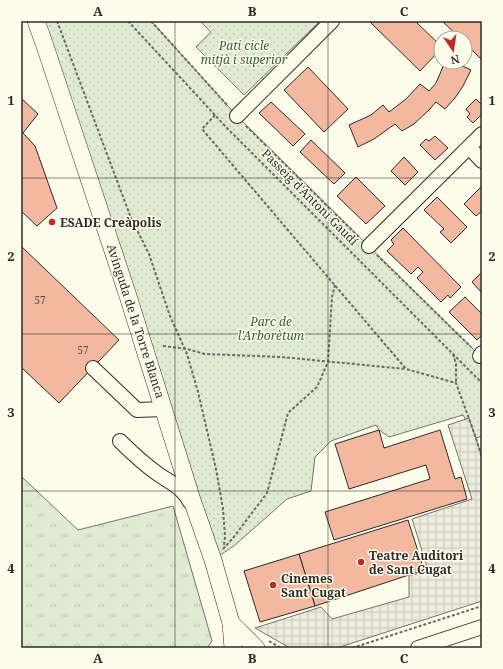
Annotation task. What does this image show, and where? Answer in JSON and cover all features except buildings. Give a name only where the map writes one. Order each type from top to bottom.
[{"type":"main road","name":"Avinguda de la Torre Blanca","points":[[36,21],[128,296],[213,560],[232,623],[233,648]]},
{"type":"main road","name":"Avinguda de la Torre Blanca","points":[[232,623],[256,648]]},
{"type":"street","points":[[237,116],[332,21]]},
{"type":"street","points":[[369,246],[482,134]]},
{"type":"street","points":[[469,147],[482,161]]},
{"type":"street","points":[[93,368],[137,410],[164,409]]},
{"type":"street","points":[[120,441],[142,462],[177,486],[188,497],[197,514]]},
{"type":"street","points":[[418,648],[482,627]]},
{"type":"path","points":[[57,21],[131,218],[149,254],[170,316],[187,354],[198,392],[216,469],[225,529],[222,550],[267,493],[288,413],[317,387],[328,362],[332,297],[335,285]]},
{"type":"path","name":"Passeig d'Antoni Gaudí","points":[[128,21],[214,115],[482,383]]},
{"type":"path","points":[[151,21],[237,116]]},
{"type":"path","points":[[214,115],[202,129],[406,369]]},
{"type":"path","points":[[163,346],[205,354],[281,357],[406,369],[456,383]]},
{"type":"path","points":[[452,353],[456,364],[456,383],[482,458]]},
{"type":"path","points":[[352,648],[482,606]]},
{"type":"green space","name":"Parc de l'Arborètum","points":[[43,21],[151,21],[237,116],[482,358],[482,436],[476,438],[463,415],[389,437],[379,430],[376,425],[331,441],[315,457],[311,491],[287,499],[235,545],[213,560]]},
{"type":"green space","name":"Pati cicle mitjà i superior","points":[[200,21],[320,21],[244,95],[196,47],[211,32]]},
{"type":"green space","points":[[21,476],[78,530],[173,506],[212,641],[207,648],[21,648]]},
{"type":"shaded area","points":[[469,418],[482,457],[482,601],[337,648],[290,648],[255,628],[321,607],[332,619],[409,597],[409,576],[428,570],[412,519],[472,499],[448,425]]},
{"type":"place","name":"ESADE Creàpolis","points":[[52,222]]},
{"type":"place","name":"Teatre Auditori de Sant Cugat","points":[[361,562]]},
{"type":"place","name":"Cinemes Sant Cugat","points":[[273,585]]}]
